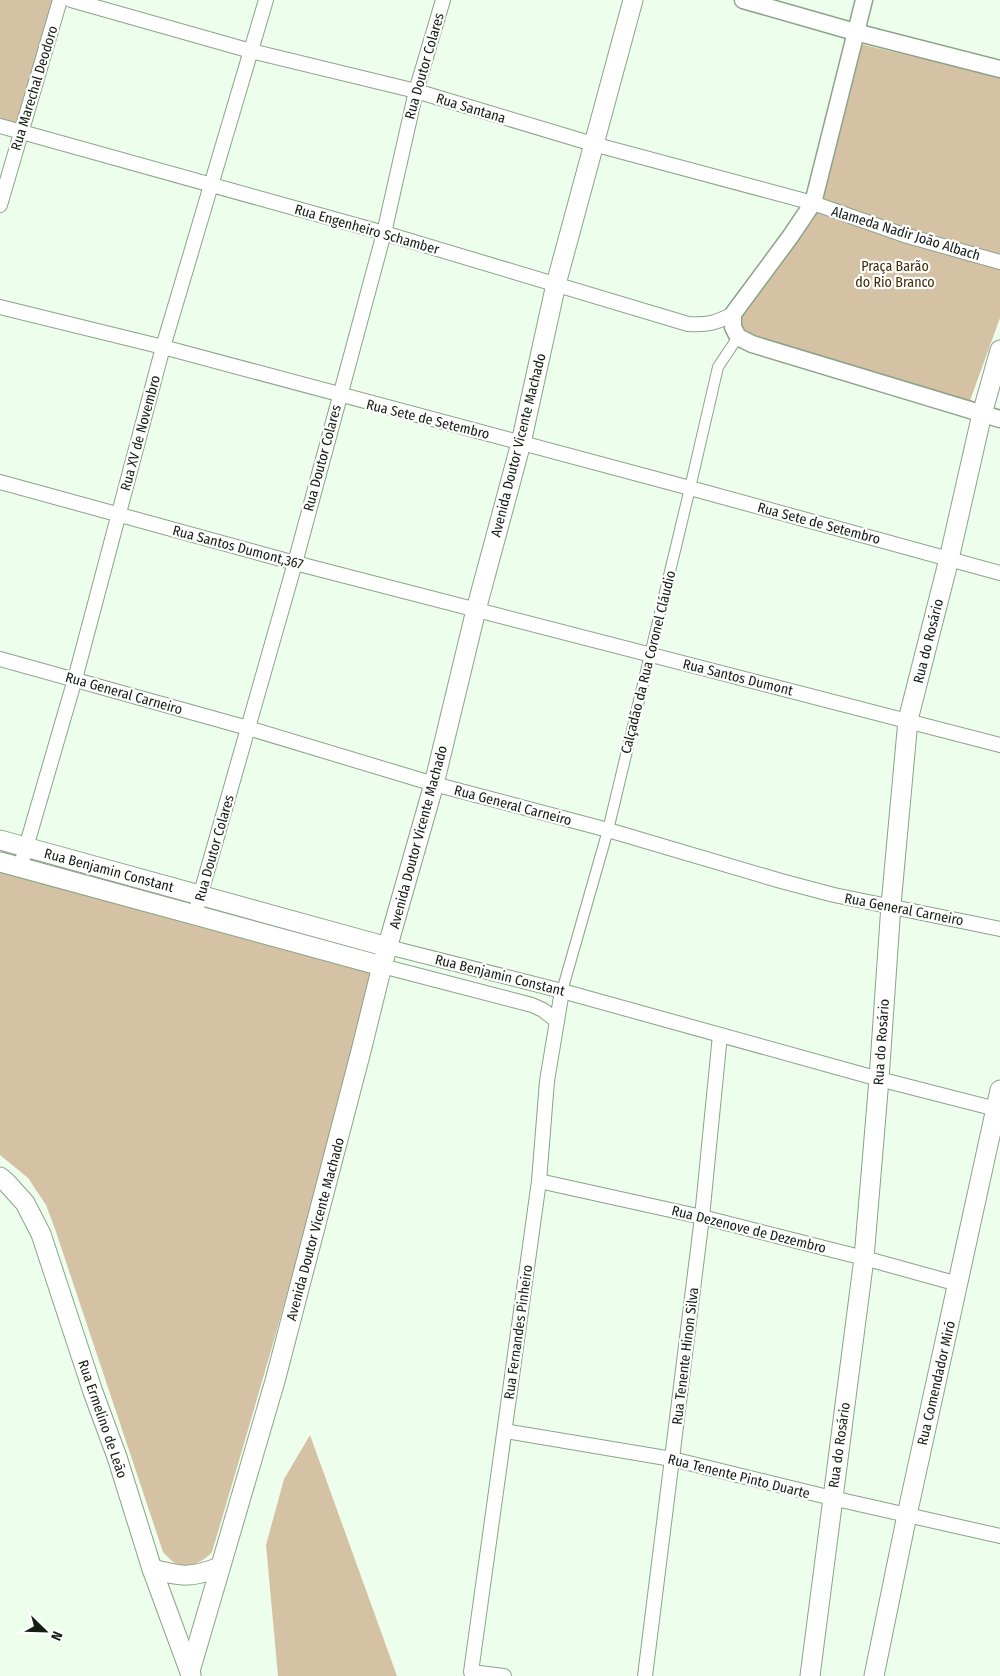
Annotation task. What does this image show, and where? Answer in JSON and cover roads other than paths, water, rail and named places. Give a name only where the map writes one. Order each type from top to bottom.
[{"type":"main road","name":"Avenida Doutor Vicente Machado","points":[[194,1674],[220,1567],[275,1380],[382,966],[434,784],[476,610],[521,443],[556,284],[633,0]]},
{"type":"main road","points":[[991,417],[1000,350]]},
{"type":"main road","name":"Rua do Rosário","points":[[810,1676],[864,1258],[891,905],[908,720],[949,559],[991,417]]},
{"type":"main road","name":"Rua Benjamin Constant","points":[[0,840],[388,947]]},
{"type":"main road","name":"Rua Benjamin Constant","points":[[0,862],[382,966]]},
{"type":"main road","name":"Rua Comendador Miró","points":[[874,1676],[907,1515],[998,1109],[1000,1090]]},
{"type":"main road","name":"Rua Ermelino de Leão","points":[[0,1177],[25,1203],[41,1234],[93,1392],[117,1457],[152,1570],[194,1674]]},
{"type":"main road","points":[[152,1570],[172,1575],[191,1576],[220,1567]]},
{"type":"street","name":"Rua Marechal Deodoro","points":[[0,205],[60,0]]},
{"type":"street","name":"Rua Santana","points":[[71,0],[251,51],[416,91],[593,144],[813,204]]},
{"type":"street","name":"Rua XV de Novembro","points":[[20,868],[75,679],[163,347],[266,0]]},
{"type":"street","name":"Rua Doutor Colares","points":[[195,914],[295,563],[384,233],[416,91],[443,0]]},
{"type":"street","points":[[743,0],[855,32],[1000,69]]},
{"type":"street","points":[[864,0],[813,204],[733,314],[733,327],[738,337],[752,344],[991,417]]},
{"type":"street","name":"Rua Engenheiro Schamber","points":[[0,126],[384,233],[688,324],[704,325],[717,322],[733,314]]},
{"type":"street","name":"Alameda Nadir João Albach","points":[[813,204],[904,235],[1000,262]]},
{"type":"street","name":"Rua Sete de Setembro","points":[[0,307],[163,347],[1000,573]]},
{"type":"street","name":"Calçadão da Rua Coronel Cláudio","points":[[562,991],[608,830],[718,367],[738,337]]},
{"type":"street","name":"Rua Santos Dumont,367","points":[[0,482],[295,563],[476,610]]},
{"type":"street","name":"Rua Santos Dumont","points":[[476,610],[1000,745]]},
{"type":"street","name":"Rua General Carneiro","points":[[0,659],[248,728],[434,784],[608,830],[781,881],[834,895],[1000,928]]},
{"type":"street","name":"Rua Benjamin Constant","points":[[388,947],[562,991],[879,1079],[998,1109]]},
{"type":"street","name":"Rua Benjamin Constant","points":[[382,966],[524,1002],[543,1010],[557,1021]]},
{"type":"street","name":"Rua Fernandes Pinheiro","points":[[471,1674],[539,1181],[547,1081],[562,991]]},
{"type":"street","name":"Rua Tenente Hinon Silva","points":[[645,1676],[702,1217],[720,1035]]},
{"type":"street","name":"Rua Dezenove de Dezembro","points":[[539,1181],[702,1217],[958,1284]]},
{"type":"street","name":"Rua Tenente Pinto Duarte","points":[[505,1431],[672,1459],[1000,1536]]},
{"type":"street","points":[[471,1674],[504,1676]]},
{"type":"park label","name":"Praça Barão do Rio Branco","points":[[895,274]]}]
